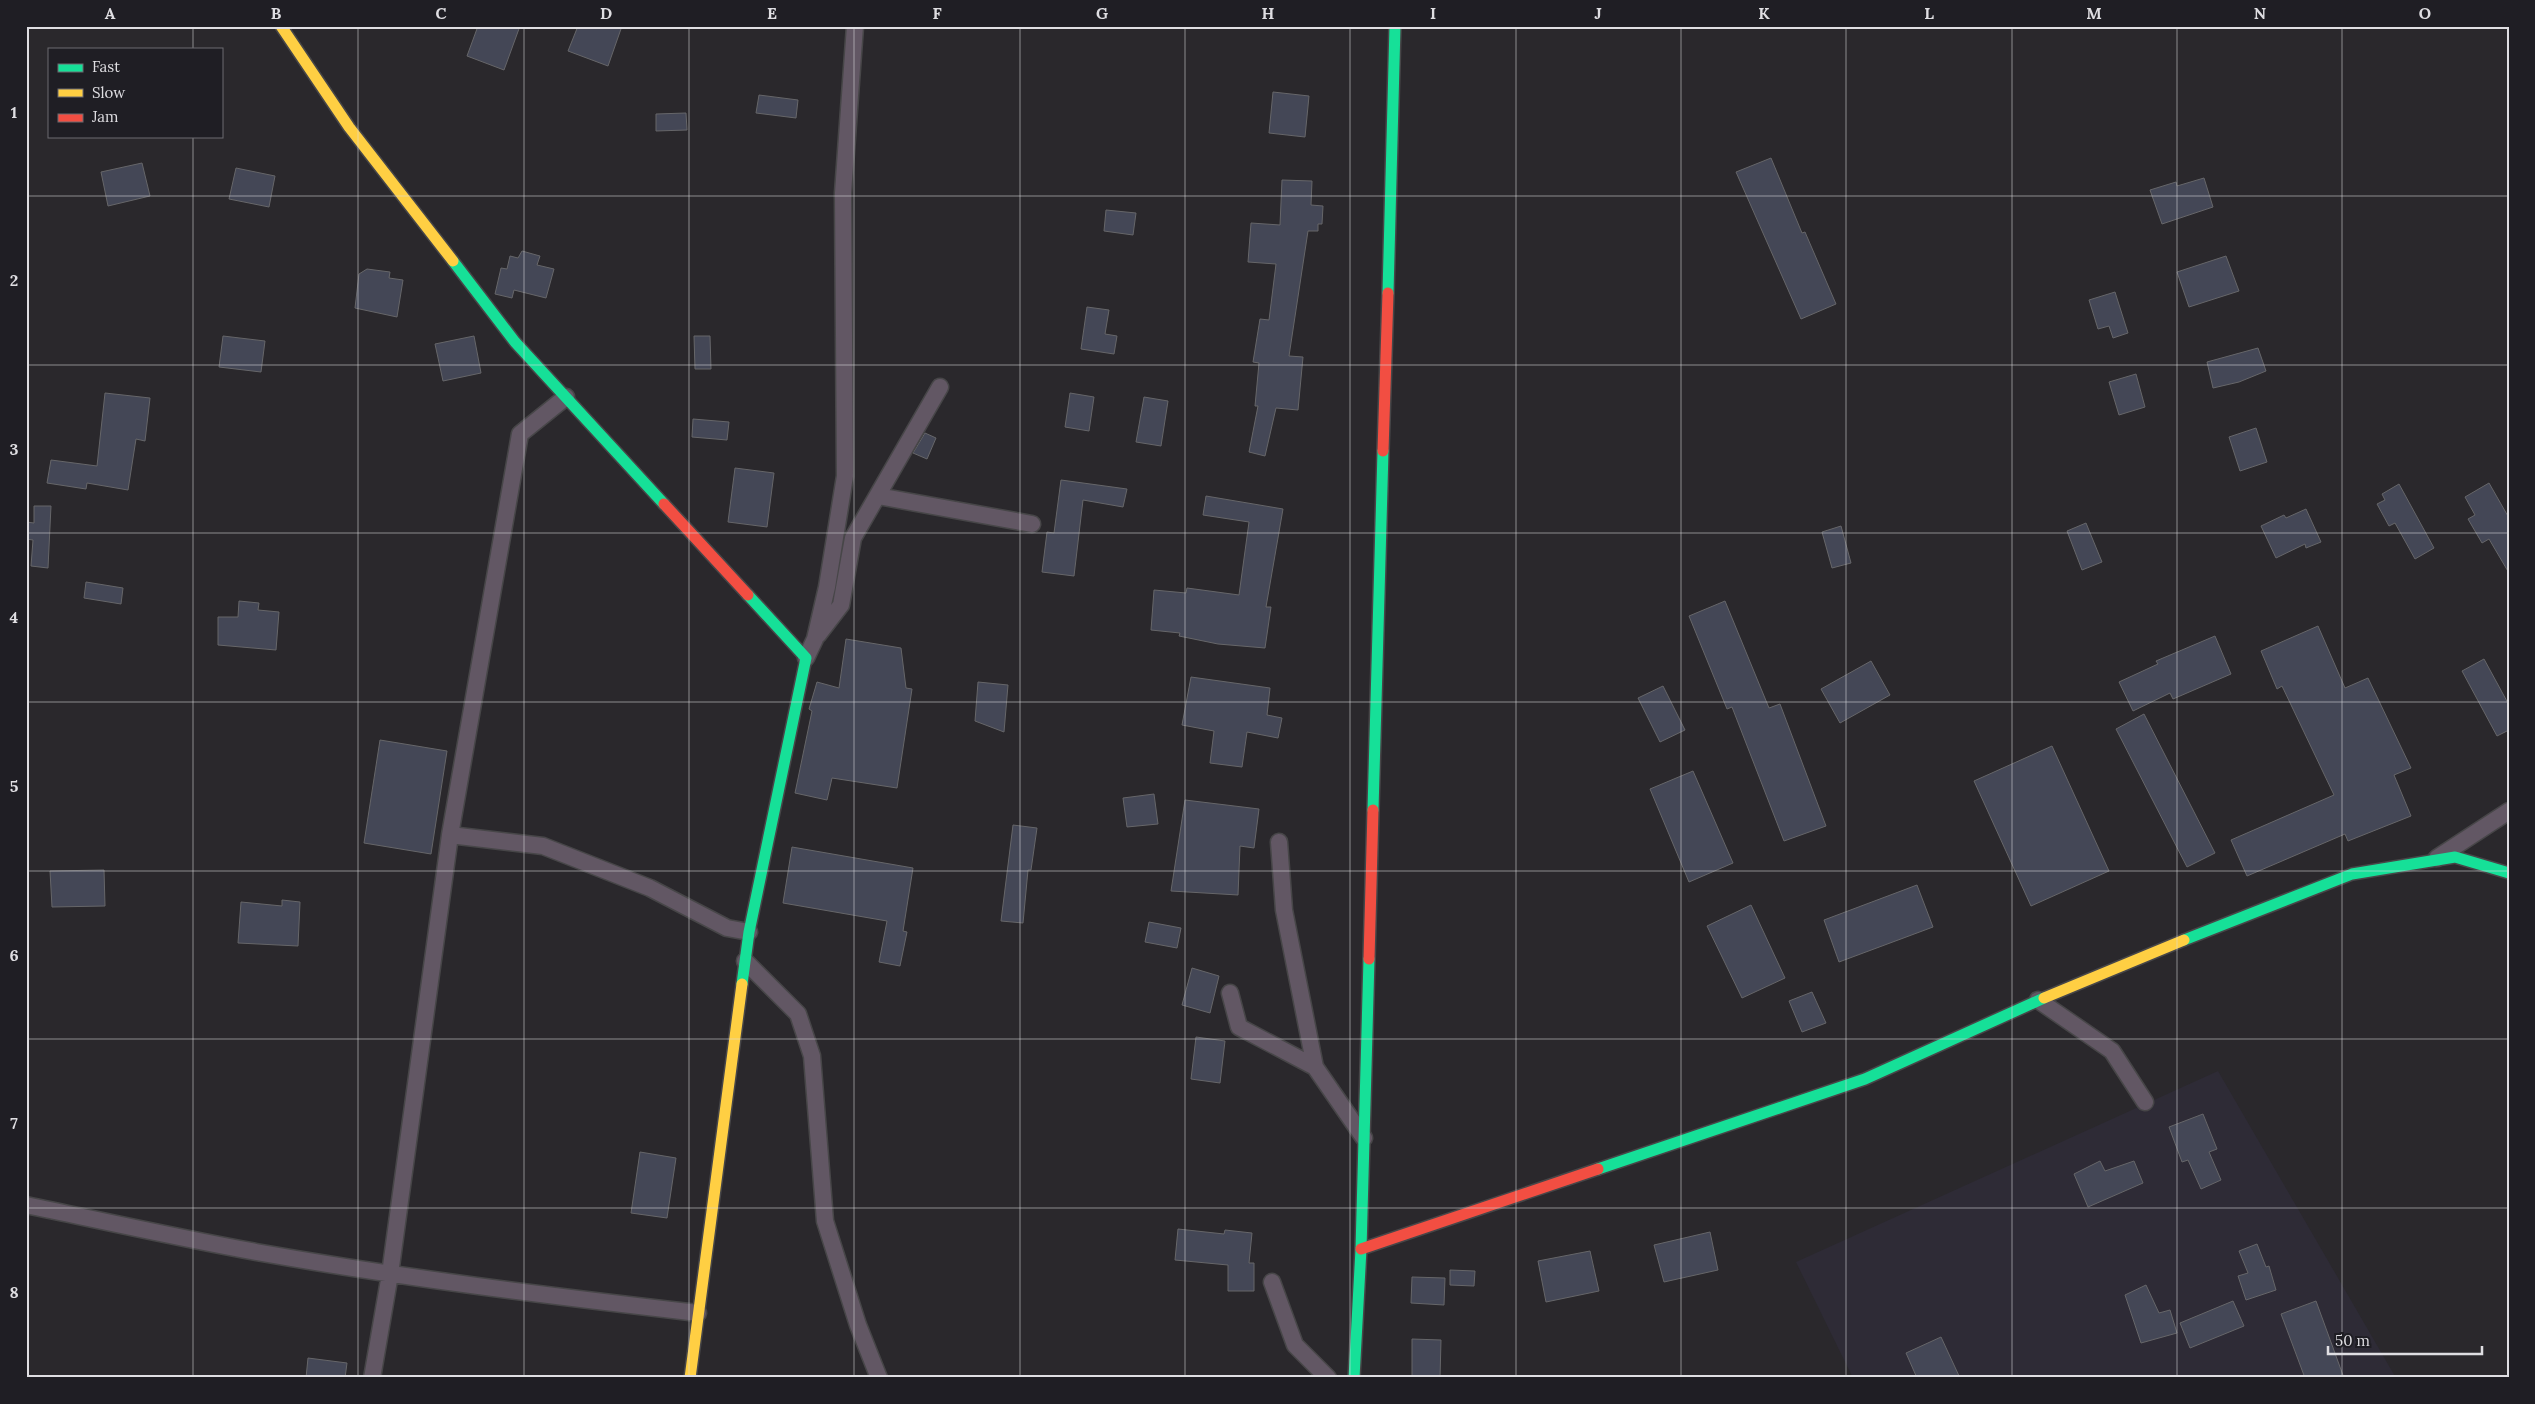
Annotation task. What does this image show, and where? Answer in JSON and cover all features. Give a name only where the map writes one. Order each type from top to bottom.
[{"type":"street","points":[[281,26],[355,135],[515,342],[806,658]]},
{"type":"street","points":[[815,639],[827,587],[845,476],[843,193],[853,82],[855,26]]},
{"type":"street","points":[[1354,1378],[1361,1249],[1394,26]]},
{"type":"street","points":[[690,1378],[749,932],[777,806],[806,658],[815,639],[841,605],[853,538],[940,387]]},
{"type":"street","points":[[372,1378],[390,1274],[450,835],[520,434],[566,397]]},
{"type":"street","points":[[878,496],[1032,524]]},
{"type":"street","points":[[2433,861],[2509,812]]},
{"type":"street","points":[[450,835],[543,846],[650,888],[727,928],[749,932]]},
{"type":"street","points":[[1279,842],[1284,910],[1315,1067],[1364,1138]]},
{"type":"street","points":[[1361,1249],[1866,1078],[2038,1000],[2281,900],[2352,874],[2455,858],[2509,873]]},
{"type":"street","points":[[745,961],[798,1014],[812,1056],[825,1221],[858,1325],[879,1378]]},
{"type":"street","points":[[1230,994],[1239,1027],[1315,1067]]},
{"type":"street","points":[[2038,1000],[2112,1051],[2145,1102]]},
{"type":"street","points":[[26,1205],[255,1252],[390,1274],[492,1289],[698,1313]]},
{"type":"street","points":[[1272,1282],[1295,1345],[1328,1378]]},
{"type":"shaded area","points":[[2218,1071],[2396,1378],[1853,1378],[1796,1262]]},
{"type":"building","points":[[478,26],[520,26],[504,70],[467,56]]},
{"type":"building","points":[[578,26],[622,26],[608,66],[568,51]]},
{"type":"building","points":[[1273,92],[1309,96],[1305,137],[1269,133]]},
{"type":"building","points":[[759,95],[798,100],[796,118],[756,113]]},
{"type":"building","points":[[686,113],[687,130],[656,131],[656,114]]},
{"type":"building","points":[[1771,158],[1802,233],[1805,232],[1836,304],[1801,319],[1736,172]]},
{"type":"building","points":[[142,163],[150,196],[108,206],[101,172]]},
{"type":"building","points":[[236,168],[275,176],[269,207],[229,199]]},
{"type":"building","points":[[2204,178],[2213,207],[2162,224],[2150,190],[2176,182],[2177,186]]},
{"type":"building","points":[[1282,180],[1312,181],[1311,205],[1323,206],[1322,224],[1318,224],[1318,231],[1308,231],[1289,356],[1303,357],[1298,410],[1276,408],[1265,456],[1249,452],[1258,406],[1255,406],[1259,363],[1253,362],[1260,319],[1269,320],[1276,264],[1248,262],[1251,223],[1280,225]]},
{"type":"building","points":[[1106,210],[1136,213],[1133,235],[1104,231]]},
{"type":"building","points":[[522,251],[540,256],[537,265],[554,269],[546,298],[514,290],[512,298],[495,294],[501,268],[507,269],[510,256],[518,258]]},
{"type":"building","points":[[2226,256],[2239,291],[2189,307],[2177,272]]},
{"type":"building","points":[[367,269],[390,272],[389,278],[403,280],[397,317],[355,308],[359,274]]},
{"type":"building","points":[[2115,292],[2128,333],[2113,338],[2109,326],[2098,329],[2089,300]]},
{"type":"building","points":[[1087,307],[1109,310],[1105,334],[1117,336],[1114,354],[1081,349]]},
{"type":"building","points":[[223,336],[265,341],[261,372],[219,367]]},
{"type":"building","points":[[474,336],[481,373],[443,381],[435,344]]},
{"type":"building","points":[[694,336],[710,336],[711,369],[695,369]]},
{"type":"building","points":[[2258,348],[2266,371],[2239,382],[2213,388],[2207,362]]},
{"type":"building","points":[[2136,374],[2145,407],[2119,415],[2109,382]]},
{"type":"building","points":[[105,393],[150,398],[145,441],[136,439],[128,490],[87,483],[86,489],[47,483],[51,460],[97,466]]},
{"type":"building","points":[[1070,393],[1094,397],[1089,431],[1065,427]]},
{"type":"building","points":[[1144,397],[1168,401],[1161,446],[1136,442]]},
{"type":"building","points":[[693,419],[729,422],[727,440],[692,437]]},
{"type":"building","points":[[2256,428],[2267,462],[2240,471],[2229,437]]},
{"type":"building","points":[[925,433],[936,438],[927,459],[913,453]]},
{"type":"building","points":[[735,468],[774,473],[767,527],[728,522]]},
{"type":"building","points":[[1061,480],[1127,489],[1123,507],[1083,500],[1074,576],[1042,572],[1047,532],[1054,533]]},
{"type":"building","points":[[2489,483],[2509,518],[2509,573],[2489,539],[2482,543],[2468,519],[2475,515],[2465,497]]},
{"type":"building","points":[[2399,484],[2434,548],[2415,559],[2395,523],[2389,526],[2377,504],[2385,500],[2382,494]]},
{"type":"building","points":[[1206,496],[1283,509],[1266,607],[1271,607],[1265,648],[1218,644],[1179,636],[1180,633],[1151,630],[1154,590],[1186,593],[1187,588],[1239,595],[1249,522],[1203,515]]},
{"type":"building","points":[[34,506],[51,506],[48,568],[31,566],[33,540],[26,539],[26,522],[34,523]]},
{"type":"building","points":[[2306,509],[2321,542],[2306,548],[2305,544],[2276,558],[2261,526],[2284,515],[2286,518]]},
{"type":"building","points":[[2086,523],[2102,562],[2082,570],[2067,531]]},
{"type":"building","points":[[1841,526],[1851,563],[1832,568],[1822,532]]},
{"type":"building","points":[[86,582],[123,588],[121,604],[84,598]]},
{"type":"building","points":[[239,601],[259,603],[258,610],[279,612],[276,650],[218,645],[218,617],[238,617]]},
{"type":"building","points":[[1725,601],[1769,708],[1780,704],[1826,826],[1784,841],[1732,707],[1727,709],[1689,616]]},
{"type":"building","points":[[2318,626],[2345,688],[2368,678],[2411,768],[2394,775],[2411,816],[2348,841],[2345,834],[2247,876],[2231,840],[2334,795],[2282,686],[2277,689],[2261,651]]},
{"type":"building","points":[[2215,636],[2231,674],[2173,699],[2170,693],[2133,711],[2119,682],[2158,664],[2156,661]]},
{"type":"building","points":[[846,639],[901,648],[906,688],[912,689],[897,788],[832,778],[827,800],[795,793],[812,711],[809,709],[817,682],[839,688]]},
{"type":"building","points":[[2484,659],[2509,705],[2509,730],[2497,736],[2462,671]]},
{"type":"building","points":[[1871,661],[1890,695],[1840,723],[1821,689]]},
{"type":"building","points":[[1191,677],[1270,688],[1267,715],[1282,718],[1278,738],[1247,732],[1242,767],[1210,763],[1214,731],[1182,725]]},
{"type":"building","points":[[978,682],[1008,685],[1004,732],[975,721]]},
{"type":"building","points":[[1663,686],[1685,730],[1660,742],[1638,698]]},
{"type":"building","points":[[2144,714],[2215,853],[2187,867],[2116,729]]},
{"type":"building","points":[[380,740],[447,751],[431,854],[364,843]]},
{"type":"building","points":[[2052,746],[2109,871],[2031,906],[1974,781]]},
{"type":"building","points":[[1693,771],[1733,863],[1689,882],[1650,789]]},
{"type":"building","points":[[1154,794],[1158,824],[1127,827],[1123,798]]},
{"type":"building","points":[[1185,800],[1259,809],[1254,848],[1240,846],[1238,895],[1171,891]]},
{"type":"building","points":[[1013,825],[1037,828],[1031,870],[1028,870],[1023,923],[1001,921]]},
{"type":"building","points":[[792,847],[913,868],[903,931],[907,932],[900,966],[879,962],[887,921],[783,903]]},
{"type":"building","points":[[104,870],[105,906],[52,907],[50,871]]},
{"type":"building","points":[[1917,885],[1933,927],[1839,962],[1824,920]]},
{"type":"building","points":[[282,900],[300,902],[298,946],[238,943],[241,902],[282,906]]},
{"type":"building","points":[[1751,905],[1785,978],[1742,998],[1707,926]]},
{"type":"building","points":[[1149,922],[1181,928],[1177,948],[1145,942]]},
{"type":"building","points":[[1192,968],[1219,976],[1210,1013],[1182,1005]]},
{"type":"building","points":[[1812,992],[1826,1023],[1802,1032],[1789,1001]]},
{"type":"building","points":[[1196,1037],[1225,1041],[1220,1083],[1191,1079]]},
{"type":"building","points":[[2203,1114],[2217,1149],[2209,1152],[2221,1180],[2201,1189],[2188,1160],[2182,1162],[2169,1127]]},
{"type":"building","points":[[640,1152],[676,1158],[667,1218],[631,1213]]},
{"type":"building","points":[[2100,1161],[2105,1171],[2134,1161],[2143,1183],[2088,1207],[2074,1174]]},
{"type":"building","points":[[1178,1229],[1224,1234],[1225,1230],[1252,1233],[1249,1263],[1254,1263],[1254,1291],[1228,1291],[1228,1265],[1175,1260]]},
{"type":"building","points":[[1710,1232],[1718,1270],[1664,1282],[1654,1245]]},
{"type":"building","points":[[2257,1244],[2266,1267],[2269,1266],[2276,1290],[2246,1300],[2238,1276],[2248,1273],[2239,1251]]},
{"type":"building","points":[[1590,1251],[1599,1291],[1546,1302],[1538,1261]]},
{"type":"building","points":[[1450,1270],[1475,1271],[1474,1286],[1450,1285]]},
{"type":"building","points":[[1412,1277],[1445,1278],[1444,1305],[1411,1303]]},
{"type":"building","points":[[2146,1285],[2159,1313],[2170,1310],[2177,1333],[2141,1343],[2125,1295]]},
{"type":"building","points":[[2233,1301],[2244,1326],[2190,1348],[2180,1323]]},
{"type":"building","points":[[2316,1301],[2344,1378],[2305,1378],[2281,1314]]},
{"type":"building","points":[[1941,1337],[1960,1378],[1917,1378],[1906,1353]]},
{"type":"building","points":[[1412,1339],[1441,1340],[1440,1378],[1412,1378]]},
{"type":"building","points":[[308,1358],[347,1363],[345,1378],[306,1378]]},
{"type":"traffic: fast","points":[[1388,293],[1395,26]]},
{"type":"traffic: fast","points":[[453,261],[515,342],[664,504]]},
{"type":"traffic: fast","points":[[1373,810],[1383,451]]},
{"type":"traffic: fast","points":[[742,984],[749,932],[806,658],[748,595]]},
{"type":"traffic: fast","points":[[2184,940],[2352,874],[2455,857],[2509,873]]},
{"type":"traffic: fast","points":[[1354,1378],[1361,1249],[1369,959]]},
{"type":"traffic: fast","points":[[1598,1169],[1865,1079],[2044,998]]},
{"type":"traffic: slow","points":[[281,26],[349,127],[453,261]]},
{"type":"traffic: slow","points":[[2044,998],[2184,940]]},
{"type":"traffic: slow","points":[[690,1378],[742,984]]},
{"type":"traffic: jam","points":[[1383,451],[1388,293]]},
{"type":"traffic: jam","points":[[664,504],[748,595]]},
{"type":"traffic: jam","points":[[1369,959],[1373,810]]},
{"type":"traffic: jam","points":[[1361,1249],[1598,1169]]}]
